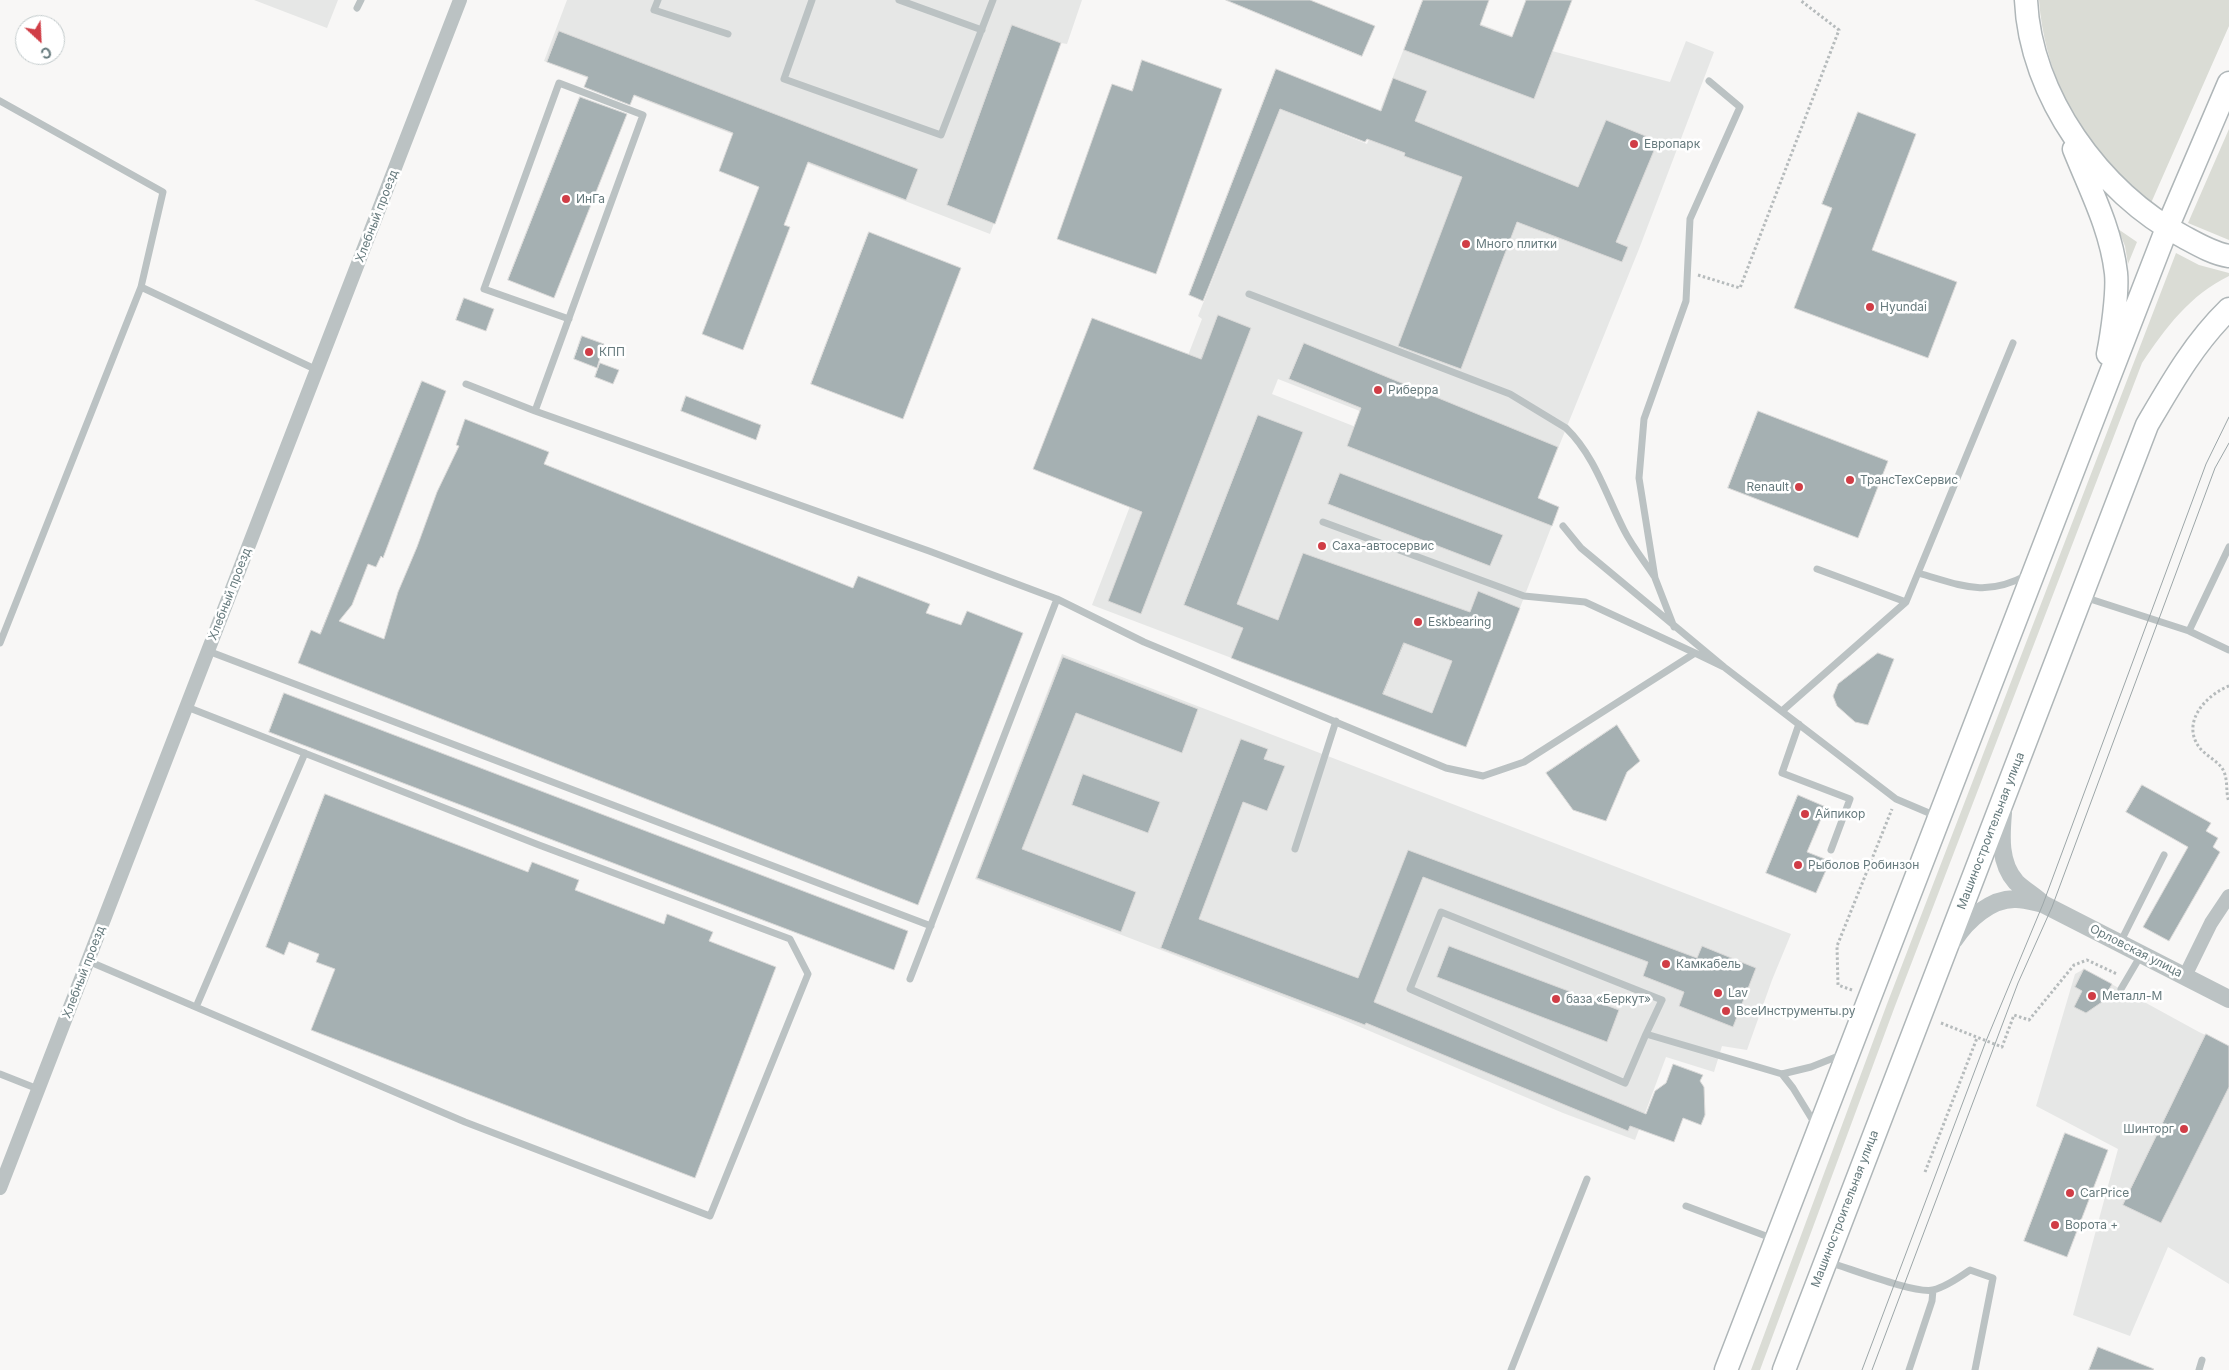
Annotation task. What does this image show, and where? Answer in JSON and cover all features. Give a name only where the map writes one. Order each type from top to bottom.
[{"type":"main road","points":[[2018,0],[2026,11],[2040,69],[2107,231],[2116,274],[2112,336],[2096,411]]},
{"type":"main road","points":[[1726,1370],[2167,228],[2229,83]]},
{"type":"main road","points":[[2061,116],[2088,156],[2113,185],[2147,215],[2189,240],[2229,256]]},
{"type":"main road","name":"Машиностроительная улица","points":[[1784,1370],[2147,425],[2183,365],[2209,329],[2229,310]]},
{"type":"street","name":"Хлебный проезд","points":[[0,1188],[460,0]]},
{"type":"street","points":[[2006,792],[2001,834],[2007,868],[2016,882],[2043,904]]},
{"type":"street","points":[[2185,976],[2211,924],[2229,896]]},
{"type":"street","points":[[1942,958],[1956,937],[1982,910],[2000,901],[2016,899],[2043,904]]},
{"type":"street","name":"Орловская улица","points":[[2043,904],[2229,999]]},
{"type":"lane","points":[[358,8],[361,0]]},
{"type":"lane","points":[[658,0],[654,10],[728,34]]},
{"type":"lane","points":[[812,0],[784,79],[941,136],[993,0]]},
{"type":"lane","points":[[899,0],[982,30]]},
{"type":"lane","points":[[1655,578],[1639,478],[1644,419],[1686,301],[1690,219],[1740,107],[1709,81]]},
{"type":"lane","points":[[535,411],[569,319],[643,115],[559,83],[484,289],[569,319]]},
{"type":"lane","points":[[0,101],[163,192],[141,287],[0,643]]},
{"type":"lane","points":[[141,287],[317,370]]},
{"type":"lane","points":[[1248,294],[1510,394],[1566,428],[1574,436],[1600,474],[1624,531],[1655,578],[1674,626]]},
{"type":"lane","points":[[1782,711],[1906,602],[2013,343]]},
{"type":"lane","points":[[466,384],[535,411],[929,550],[1057,599],[1144,642],[1446,768],[1483,776],[1524,762],[1695,653]]},
{"type":"lane","points":[[1322,522],[1524,596],[1585,602],[1724,667]]},
{"type":"lane","points":[[1563,526],[1581,548],[1724,667],[1896,799],[1939,818]]},
{"type":"lane","points":[[2190,631],[2229,547]]},
{"type":"lane","points":[[1817,569],[1906,602]]},
{"type":"lane","points":[[1918,573],[1968,586],[1993,588],[2012,583],[2034,571]]},
{"type":"lane","points":[[2081,596],[2190,631],[2229,650]]},
{"type":"lane","points":[[910,979],[1057,599]]},
{"type":"lane","points":[[208,651],[931,926]]},
{"type":"lane","points":[[88,961],[465,1122],[710,1216],[808,974],[790,939],[539,845],[187,707]]},
{"type":"lane","points":[[1295,849],[1336,722]]},
{"type":"lane","points":[[1799,724],[1782,773],[1850,799],[1831,850]]},
{"type":"lane","points":[[196,1007],[305,753]]},
{"type":"lane","points":[[2120,944],[2164,855]]},
{"type":"lane","points":[[1441,912],[1662,1000],[1646,1034],[1625,1083],[1410,990],[1441,912]]},
{"type":"lane","points":[[2121,989],[2141,955]]},
{"type":"lane","points":[[1646,1034],[1782,1074],[1830,1061],[1849,1052]]},
{"type":"lane","points":[[0,1074],[38,1089]]},
{"type":"lane","points":[[1782,1074],[1810,1113],[1818,1131]]},
{"type":"lane","points":[[1511,1370],[1587,1179]]},
{"type":"lane","points":[[1686,1206],[1776,1240]]},
{"type":"lane","points":[[1826,1261],[1917,1290],[1933,1290],[1960,1278],[1970,1270],[1993,1278],[1975,1370]]},
{"type":"lane","points":[[1909,1370],[1932,1301],[1933,1290]]},
{"type":"lane","points":[[2199,1370],[2202,1360]]},
{"type":"path","points":[[1688,272],[1740,288],[1839,30],[1800,0]]},
{"type":"path","points":[[2229,686],[2216,692],[2203,704],[2194,720],[2193,734],[2197,745],[2205,755],[2221,767],[2227,780],[2229,802]]},
{"type":"path","points":[[1856,992],[1838,985],[1837,946],[1896,799]]},
{"type":"path","points":[[1941,1023],[2002,1047],[2014,1015],[2028,1020],[2074,965],[2087,960],[2127,978]]},
{"type":"path","points":[[1926,1172],[1977,1038]]},
{"type":"shaded area","points":[[254,0],[338,0],[327,28]]},
{"type":"shaded area","points":[[567,0],[1082,0],[1067,44],[1061,43],[990,234],[544,61]]},
{"type":"shaded area","points":[[2039,0],[2229,0],[2229,26],[2151,203],[2129,188],[2108,166],[2078,124],[2056,76],[2048,51],[2042,26]]},
{"type":"shaded area","points":[[1422,2],[1552,51],[1670,82],[1686,41],[1714,52],[1639,249],[1544,483],[1278,379],[1272,394],[1559,507],[1466,747],[1092,605],[1202,319],[1198,316],[1280,109],[1367,144]]},
{"type":"shaded area","points":[[2229,129],[2229,240],[2188,223]]},
{"type":"shaded area","points":[[2118,229],[2137,242],[2128,264],[2125,246]]},
{"type":"shaded area","points":[[2176,253],[2199,265],[2229,273],[2229,276],[2202,293],[2180,313],[2142,363],[1895,1006],[1760,1370],[1751,1370],[1887,1004]]},
{"type":"shaded area","points":[[1062,654],[1791,934],[1747,1050],[1722,1046],[1714,1072],[1666,1057],[1635,1140],[1563,1113],[1339,1018],[975,879]]},
{"type":"shaded area","name":"Металл-М","points":[[2084,969],[2199,1032],[2229,1046],[2229,1284],[2168,1247],[2130,1336],[2073,1315],[2118,1149],[2036,1106],[2075,974]]},
{"type":"building","points":[[1226,0],[1310,0],[1375,26],[1362,56]]},
{"type":"building","points":[[1423,0],[1489,0],[1480,25],[1512,37],[1526,0],[1572,0],[1534,99],[1404,50]]},
{"type":"building","points":[[1012,25],[1061,43],[995,224],[947,205]]},
{"type":"building","points":[[559,31],[918,169],[906,200],[808,162],[784,225],[790,227],[743,350],[702,334],[759,187],[719,171],[733,133],[634,95],[630,105],[584,87],[588,77],[547,62]]},
{"type":"building","points":[[1142,60],[1222,89],[1156,274],[1057,239],[1112,84],[1132,91]]},
{"type":"building","points":[[1276,69],[1381,111],[1393,78],[1427,91],[1415,121],[1578,187],[1606,120],[1658,141],[1616,242],[1628,247],[1622,262],[1517,222],[1461,369],[1398,346],[1462,177],[1404,156],[1405,153],[1367,139],[1365,142],[1280,109],[1203,301],[1189,295]]},
{"type":"building","name":"ИнГа","points":[[580,97],[627,114],[554,298],[508,280]]},
{"type":"building","points":[[1858,112],[1916,134],[1872,250],[1957,282],[1928,358],[1794,308],[1832,208],[1822,204]]},
{"type":"building","points":[[869,232],[961,268],[903,419],[811,384]]},
{"type":"building","points":[[464,298],[494,309],[486,331],[456,320]]},
{"type":"building","points":[[1218,315],[1251,328],[1141,614],[1108,601],[1142,512],[1033,469],[1092,318],[1201,359]]},
{"type":"building","name":"КПП","points":[[582,336],[604,344],[597,368],[574,359]]},
{"type":"building","points":[[1304,343],[1558,447],[1538,498],[1559,507],[1552,526],[1347,446],[1361,408],[1289,379]]},
{"type":"building","points":[[600,363],[619,370],[613,384],[595,377]]},
{"type":"building","points":[[422,381],[446,391],[383,558],[381,556],[376,567],[368,564],[352,605],[339,621],[384,639],[398,592],[437,492],[459,446],[456,445],[465,419],[549,452],[544,464],[853,588],[858,576],[930,604],[926,613],[961,625],[967,611],[1023,633],[918,905],[298,663],[311,630],[320,634]]},
{"type":"building","points":[[686,396],[761,425],[756,440],[681,411]]},
{"type":"building","points":[[1758,411],[1888,461],[1858,538],[1728,488]]},
{"type":"building","points":[[1258,415],[1303,432],[1237,604],[1278,620],[1303,553],[1470,612],[1478,591],[1520,608],[1466,747],[1231,658],[1243,628],[1184,605]],"holes":[[[1404,643],[1452,661],[1432,713],[1383,694]]]},
{"type":"building","points":[[1340,473],[1503,535],[1490,566],[1328,504]]},
{"type":"building","points":[[1878,653],[1894,659],[1868,725],[1855,722],[1837,706],[1833,696],[1838,684]]},
{"type":"building","points":[[1063,657],[1198,709],[1182,753],[1076,713],[1022,849],[1136,892],[1121,932],[977,878]]},
{"type":"building","points":[[284,693],[908,931],[894,970],[269,732]]},
{"type":"building","points":[[1617,725],[1640,761],[1627,772],[1606,821],[1573,810],[1546,773]]},
{"type":"building","points":[[1241,739],[1268,749],[1264,759],[1285,766],[1267,811],[1243,802],[1199,919],[1358,978],[1408,850],[1697,958],[1702,946],[1756,968],[1733,1027],[1679,1006],[1684,992],[1643,976],[1648,962],[1423,877],[1374,1002],[1646,1114],[1655,1091],[1666,1083],[1673,1064],[1703,1075],[1700,1081],[1704,1087],[1705,1115],[1701,1125],[1683,1118],[1674,1142],[1630,1126],[1628,1131],[1366,1023],[1365,1025],[1161,948]]},
{"type":"building","points":[[1083,774],[1160,802],[1148,833],[1072,805]]},
{"type":"building","points":[[2142,785],[2211,823],[2206,831],[2218,838],[2213,847],[2220,852],[2169,941],[2143,927],[2188,847],[2126,812]]},
{"type":"building","points":[[325,794],[528,872],[532,862],[579,880],[575,890],[664,924],[667,914],[713,932],[709,941],[776,967],[695,1178],[311,1030],[335,969],[316,962],[319,954],[289,942],[284,955],[266,947]]},
{"type":"building","points":[[1798,795],[1826,807],[1807,852],[1830,861],[1816,893],[1766,873]]},
{"type":"building","points":[[1449,946],[1619,1010],[1607,1042],[1437,977]]},
{"type":"building","name":"Металл-М","points":[[2084,969],[2112,984],[2102,1002],[2086,1013],[2074,1007],[2082,991],[2075,987]]},
{"type":"building","points":[[2206,1034],[2229,1046],[2229,1087],[2161,1223],[2123,1205]]},
{"type":"building","points":[[2065,1133],[2108,1150],[2067,1257],[2024,1241]]},
{"type":"building","points":[[2098,1347],[2154,1369],[2089,1370]]},
{"type":"tram line","points":[[1862,1370],[1986,1041],[2043,904],[2206,464],[2229,417]]},
{"type":"tram line","points":[[1872,1370],[2018,983],[2052,907],[2215,468],[2229,443]]},
{"type":"place","name":"Европарк","points":[[1634,144]]},
{"type":"place","name":"ИнГа","points":[[566,199]]},
{"type":"place","name":"Много плитки","points":[[1466,244]]},
{"type":"place","name":"Hyundai","points":[[1870,307]]},
{"type":"place","name":"КПП","points":[[589,352]]},
{"type":"place","name":"Риберра","points":[[1378,390]]},
{"type":"place","name":"ТрансТехСервис","points":[[1850,480]]},
{"type":"place","name":"Renault","points":[[1799,487]]},
{"type":"place","name":"Саха-автосервис","points":[[1322,546]]},
{"type":"place","name":"Eskbearing","points":[[1418,622]]},
{"type":"place","name":"Айпикор","points":[[1805,814]]},
{"type":"place","name":"Рыболов Робинзон","points":[[1798,865]]},
{"type":"place","name":"Камкабель","points":[[1666,964]]},
{"type":"place","name":"Lav","points":[[1718,993]]},
{"type":"place","name":"Металл-М","points":[[2092,996]]},
{"type":"place","name":"база «Беркут»","points":[[1556,999]]},
{"type":"place","name":"ВсеИнструменты.ру","points":[[1726,1011]]},
{"type":"place","name":"Шинторг","points":[[2184,1129]]},
{"type":"place","name":"CarPrice","points":[[2070,1193]]},
{"type":"place","name":"Ворота +","points":[[2055,1225]]}]
